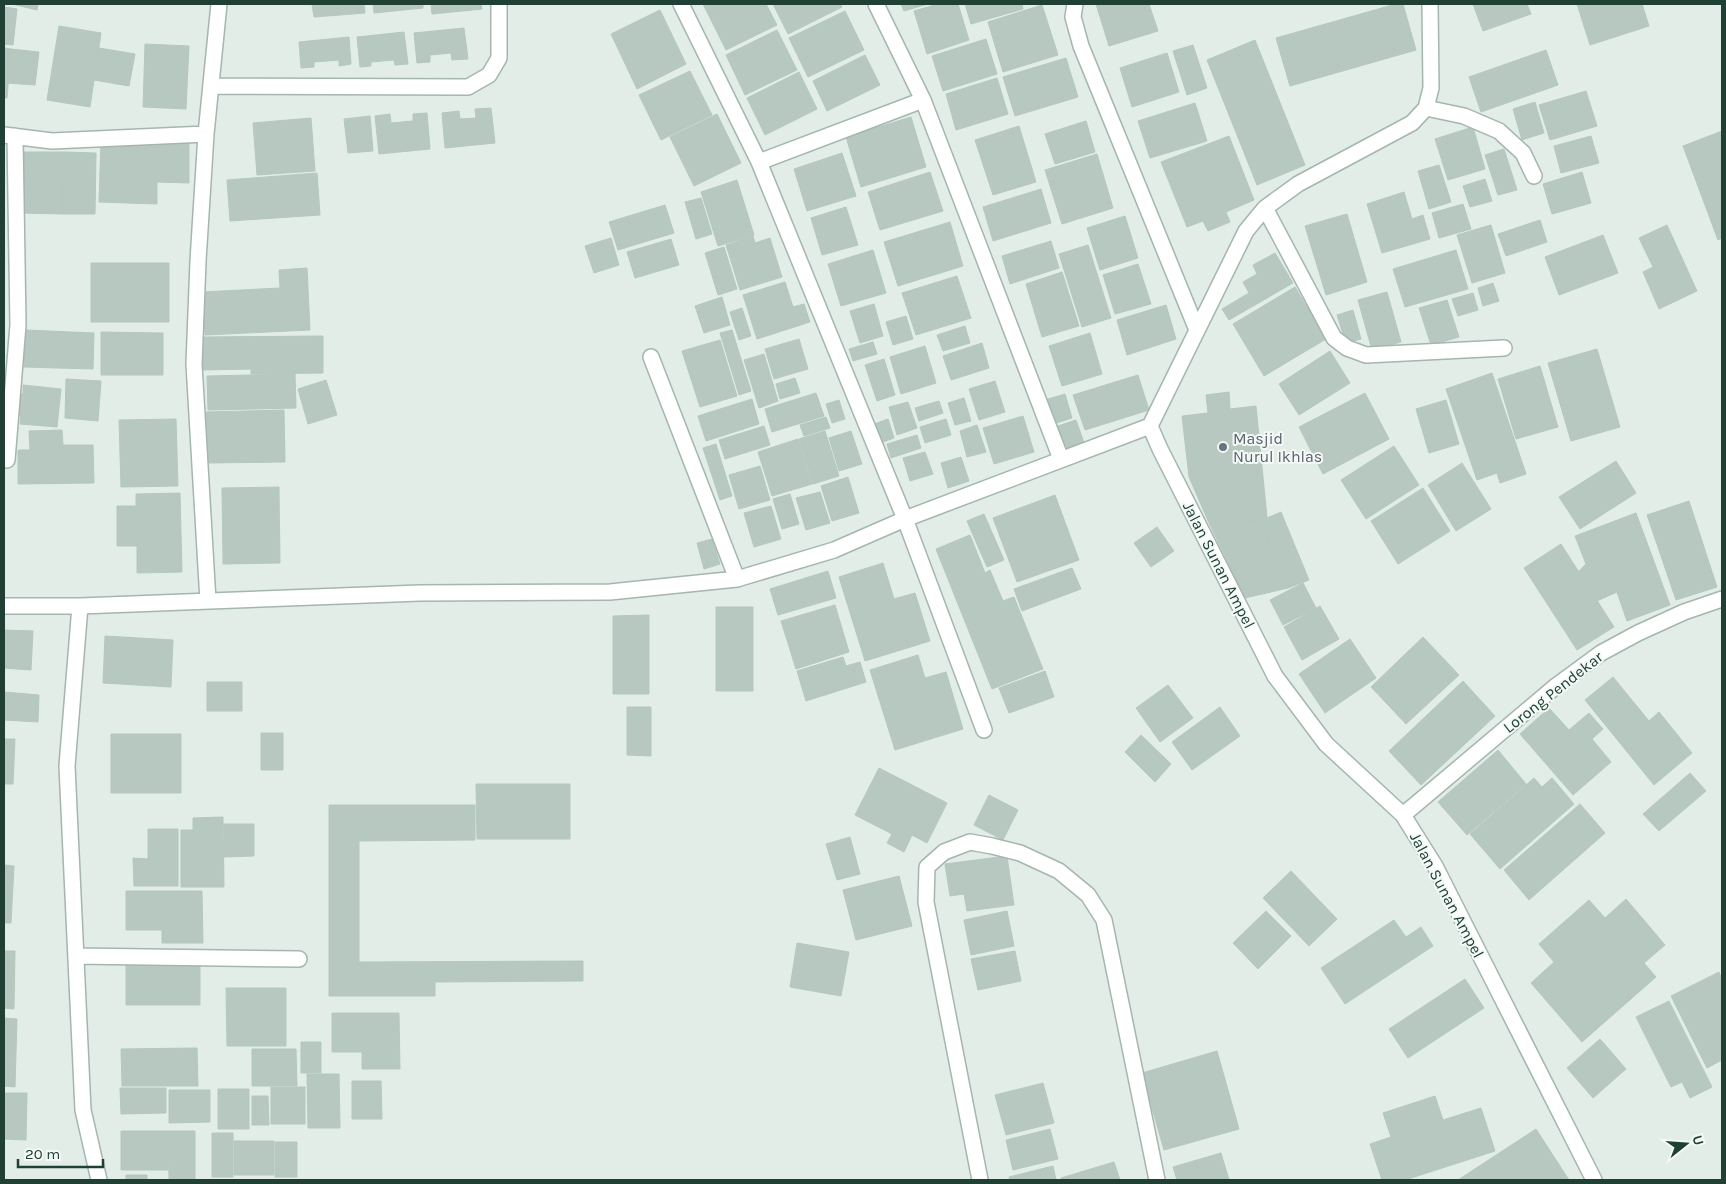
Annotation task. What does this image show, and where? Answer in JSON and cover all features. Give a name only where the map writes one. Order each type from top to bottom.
[{"type":"street","points":[[208,601],[194,364],[206,134],[219,4]]},
{"type":"street","points":[[211,86],[468,87],[489,75],[499,58],[499,4]]},
{"type":"street","points":[[681,4],[759,162],[905,519],[984,730]]},
{"type":"street","points":[[876,4],[923,100],[1061,459]]},
{"type":"street","points":[[1074,4],[1073,17],[1081,46],[1197,330]]},
{"type":"street","points":[[4,606],[80,606],[420,593],[610,592],[737,579],[834,550],[905,519],[1150,426],[1246,231],[1265,208],[1298,184],[1412,123],[1426,108],[1431,88],[1430,4]]},
{"type":"street","points":[[759,162],[923,100]]},
{"type":"street","points":[[1426,108],[1464,116],[1498,131],[1524,153],[1534,176]]},
{"type":"street","points":[[7,460],[18,325],[10,135],[52,142],[206,134]]},
{"type":"street","points":[[1265,208],[1334,338],[1346,348],[1366,355],[1504,348]]},
{"type":"street","points":[[651,357],[737,579]]},
{"type":"street","name":"Jalan Sunan Ampel","points":[[1150,426],[1275,676],[1326,744],[1403,815],[1435,866],[1594,1180]]},
{"type":"street","name":"Lorong Pendekar","points":[[1403,815],[1556,686],[1601,653],[1653,626],[1722,598]]},
{"type":"street","points":[[80,606],[67,766],[84,1110],[99,1180]]},
{"type":"street","points":[[980,1180],[926,902],[927,866],[944,852],[970,842],[1020,853],[1059,871],[1088,896],[1104,920],[1158,1180]]},
{"type":"street","points":[[76,956],[299,959]]},
{"type":"building","points":[[12,4],[38,4],[37,10]]},
{"type":"building","points":[[312,4],[364,4],[365,13],[314,17]]},
{"type":"building","points":[[373,4],[423,4],[423,8],[374,13]]},
{"type":"building","points":[[431,4],[481,4],[482,9],[432,14]]},
{"type":"building","points":[[703,4],[766,4],[777,25],[726,50]]},
{"type":"building","points":[[773,4],[840,4],[842,7],[788,34]]},
{"type":"building","points":[[901,4],[928,4],[904,11]]},
{"type":"building","points":[[938,4],[958,4],[969,40],[927,54],[914,11]]},
{"type":"building","points":[[965,4],[1022,4],[1023,9],[971,24]]},
{"type":"building","points":[[1096,4],[1149,4],[1158,31],[1109,46]]},
{"type":"building","points":[[1396,4],[1403,4],[1416,50],[1290,86],[1276,38]]},
{"type":"building","points":[[1473,4],[1527,4],[1531,14],[1483,31]]},
{"type":"building","points":[[1577,4],[1642,4],[1649,26],[1590,45]]},
{"type":"building","points":[[1042,5],[1058,55],[1003,72],[988,22]]},
{"type":"building","points":[[4,7],[17,9],[13,45],[4,44]]},
{"type":"building","points":[[660,10],[686,64],[637,89],[611,34]]},
{"type":"building","points":[[845,11],[864,50],[808,77],[789,38]]},
{"type":"building","points":[[59,26],[101,33],[90,107],[47,100]]},
{"type":"building","points":[[464,28],[468,59],[452,60],[451,53],[430,55],[430,62],[417,63],[414,33]]},
{"type":"building","points":[[777,30],[797,70],[745,95],[726,55]]},
{"type":"building","points":[[404,32],[408,64],[395,65],[394,60],[371,62],[371,66],[360,67],[357,37]]},
{"type":"building","points":[[349,37],[351,64],[339,66],[339,60],[314,62],[314,67],[301,68],[299,42]]},
{"type":"building","points":[[986,39],[997,74],[943,91],[932,56]]},
{"type":"building","points":[[1255,40],[1305,165],[1257,185],[1207,60]]},
{"type":"building","points":[[145,44],[189,46],[186,109],[143,107]]},
{"type":"building","points":[[1193,45],[1207,88],[1187,95],[1173,51]]},
{"type":"building","points":[[4,48],[11,49],[7,98],[4,98]]},
{"type":"building","points":[[99,48],[135,54],[129,86],[94,80]]},
{"type":"building","points":[[11,49],[39,52],[35,85],[8,83]]},
{"type":"building","points":[[1546,50],[1558,85],[1481,112],[1469,77]]},
{"type":"building","points":[[1167,53],[1179,92],[1132,107],[1120,68]]},
{"type":"building","points":[[865,55],[880,85],[827,111],[813,81]]},
{"type":"building","points":[[1066,58],[1078,97],[1015,116],[1003,77]]},
{"type":"building","points":[[690,71],[712,115],[661,140],[639,95]]},
{"type":"building","points":[[799,72],[817,109],[765,135],[747,98]]},
{"type":"building","points":[[997,78],[1008,114],[956,130],[946,94]]},
{"type":"building","points":[[1586,91],[1597,126],[1550,140],[1539,105]]},
{"type":"building","points":[[1535,102],[1544,133],[1522,140],[1513,109]]},
{"type":"building","points":[[1195,103],[1207,141],[1150,158],[1138,121]]},
{"type":"building","points":[[491,108],[495,143],[445,148],[442,113],[459,111],[460,119],[476,118],[475,109]]},
{"type":"building","points":[[427,113],[430,149],[379,154],[375,116],[390,114],[391,123],[413,121],[413,114]]},
{"type":"building","points":[[717,114],[741,163],[694,186],[670,137]]},
{"type":"building","points":[[370,116],[373,151],[348,153],[344,119]]},
{"type":"building","points":[[911,117],[926,167],[861,187],[846,137]]},
{"type":"building","points":[[311,118],[315,171],[257,175],[253,123]]},
{"type":"building","points":[[1086,121],[1095,152],[1055,164],[1045,134]]},
{"type":"building","points":[[1019,126],[1036,182],[993,195],[975,140]]},
{"type":"building","points":[[1473,127],[1485,169],[1448,180],[1435,139]]},
{"type":"building","points":[[1722,131],[1722,238],[1718,240],[1683,146]]},
{"type":"building","points":[[1229,136],[1254,200],[1226,212],[1230,222],[1208,231],[1203,221],[1187,227],[1161,162]]},
{"type":"building","points":[[1591,136],[1599,163],[1561,173],[1554,146]]},
{"type":"building","points":[[101,141],[189,143],[189,183],[157,182],[157,204],[99,202]]},
{"type":"building","points":[[1504,149],[1517,190],[1498,195],[1485,155]]},
{"type":"building","points":[[21,152],[64,152],[63,214],[20,213]]},
{"type":"building","points":[[64,152],[96,153],[95,214],[63,214]]},
{"type":"building","points":[[842,153],[856,196],[807,211],[794,169]]},
{"type":"building","points":[[1097,154],[1113,208],[1062,224],[1045,170]]},
{"type":"building","points":[[1439,165],[1451,202],[1429,209],[1418,171]]},
{"type":"building","points":[[930,172],[943,211],[880,230],[868,192]]},
{"type":"building","points":[[1582,172],[1591,203],[1552,214],[1543,184]]},
{"type":"building","points":[[317,173],[320,215],[230,221],[227,180]]},
{"type":"building","points":[[1485,179],[1492,201],[1470,207],[1463,186]]},
{"type":"building","points":[[737,180],[754,235],[718,246],[701,192]]},
{"type":"building","points":[[1041,189],[1051,223],[993,241],[983,207]]},
{"type":"building","points":[[1404,192],[1412,219],[1423,215],[1430,239],[1382,253],[1367,204]]},
{"type":"building","points":[[701,198],[712,234],[696,239],[685,202]]},
{"type":"building","points":[[1463,204],[1471,229],[1439,238],[1432,213]]},
{"type":"building","points":[[665,205],[674,233],[618,250],[609,222]]},
{"type":"building","points":[[846,207],[858,245],[822,255],[811,218]]},
{"type":"building","points":[[1347,214],[1367,282],[1326,295],[1305,226]]},
{"type":"building","points":[[1125,216],[1138,258],[1100,270],[1087,228]]},
{"type":"building","points":[[1540,220],[1547,242],[1506,256],[1498,234]]},
{"type":"building","points":[[950,222],[963,266],[898,286],[884,242]]},
{"type":"building","points":[[1491,225],[1505,273],[1472,283],[1457,235]]},
{"type":"building","points":[[1667,225],[1697,291],[1659,309],[1643,272],[1653,267],[1639,238]]},
{"type":"building","points":[[1603,235],[1618,273],[1559,295],[1545,257]]},
{"type":"building","points":[[753,236],[755,243],[770,238],[782,277],[740,290],[726,245]]},
{"type":"building","points":[[611,238],[619,265],[594,273],[585,246]]},
{"type":"building","points":[[671,239],[679,265],[635,278],[627,252]]},
{"type":"building","points":[[1051,241],[1059,268],[1010,284],[1002,256]]},
{"type":"building","points":[[1088,245],[1111,318],[1082,327],[1059,254]]},
{"type":"building","points":[[724,247],[737,289],[718,295],[705,253]]},
{"type":"building","points":[[873,250],[886,293],[841,306],[828,264]]},
{"type":"building","points":[[1456,250],[1468,289],[1405,307],[1393,269]]},
{"type":"building","points":[[1275,253],[1293,283],[1229,320],[1222,309],[1249,293],[1243,282],[1257,274],[1253,265]]},
{"type":"building","points":[[91,263],[169,263],[169,322],[91,322]]},
{"type":"building","points":[[1138,264],[1151,304],[1115,314],[1103,275]]},
{"type":"building","points":[[307,268],[310,330],[205,335],[202,292],[280,288],[279,270]]},
{"type":"building","points":[[1062,272],[1079,326],[1042,337],[1026,284]]},
{"type":"building","points":[[957,276],[971,318],[916,335],[902,293]]},
{"type":"building","points":[[785,282],[793,307],[804,304],[810,322],[757,339],[743,295]]},
{"type":"building","points":[[1493,283],[1499,301],[1483,306],[1478,288]]},
{"type":"building","points":[[1295,287],[1326,339],[1264,376],[1233,324]]},
{"type":"building","points":[[1387,292],[1401,342],[1372,350],[1358,300]]},
{"type":"building","points":[[1473,293],[1478,310],[1458,316],[1452,299]]},
{"type":"building","points":[[722,297],[730,325],[704,333],[695,306]]},
{"type":"building","points":[[1447,300],[1459,337],[1431,345],[1419,308]]},
{"type":"building","points":[[874,304],[883,336],[860,343],[850,311]]},
{"type":"building","points":[[1166,305],[1176,339],[1127,355],[1117,320]]},
{"type":"building","points":[[742,308],[751,336],[739,340],[730,312]]},
{"type":"building","points":[[1353,310],[1361,339],[1346,343],[1337,315]]},
{"type":"building","points":[[906,316],[913,339],[893,345],[886,322]]},
{"type":"building","points":[[965,326],[970,343],[943,351],[937,335]]},
{"type":"building","points":[[26,330],[94,333],[93,369],[24,367]]},
{"type":"building","points":[[732,330],[751,391],[739,395],[720,333]]},
{"type":"building","points":[[101,332],[163,333],[163,375],[101,375]]},
{"type":"building","points":[[1090,333],[1102,374],[1062,386],[1049,346]]},
{"type":"building","points":[[323,336],[323,373],[251,374],[251,369],[203,370],[203,337]]},
{"type":"building","points":[[799,339],[808,369],[774,379],[765,349]]},
{"type":"building","points":[[720,340],[737,396],[700,407],[682,351]]},
{"type":"building","points":[[873,342],[877,354],[853,361],[849,349]]},
{"type":"building","points":[[982,343],[989,368],[951,380],[943,356]]},
{"type":"building","points":[[925,346],[936,383],[901,394],[890,357]]},
{"type":"building","points":[[1597,349],[1620,427],[1571,441],[1548,363]]},
{"type":"building","points":[[1330,351],[1350,383],[1299,415],[1279,384]]},
{"type":"building","points":[[764,354],[778,401],[759,408],[744,360]]},
{"type":"building","points":[[884,359],[895,395],[877,401],[865,365]]},
{"type":"building","points":[[1540,366],[1558,427],[1516,439],[1498,379]]},
{"type":"building","points":[[1492,373],[1526,474],[1500,483],[1497,473],[1477,480],[1446,389]]},
{"type":"building","points":[[295,374],[296,408],[208,410],[207,376]]},
{"type":"building","points":[[1138,375],[1149,410],[1085,430],[1073,395]]},
{"type":"building","points":[[795,378],[800,393],[780,399],[776,384]]},
{"type":"building","points":[[66,379],[101,381],[98,421],[65,418]]},
{"type":"building","points":[[326,380],[337,415],[308,424],[298,389]]},
{"type":"building","points":[[995,381],[1005,412],[979,420],[969,389]]},
{"type":"building","points":[[23,385],[61,389],[57,427],[20,424],[21,416],[14,415],[16,394],[23,394]]},
{"type":"building","name":"Masjid Nurul Ikhlas","points":[[1229,392],[1230,409],[1256,406],[1267,517],[1260,521],[1209,523],[1189,477],[1182,416],[1208,413],[1206,395]]},
{"type":"building","points":[[816,393],[824,416],[772,432],[765,409]]},
{"type":"building","points":[[1365,393],[1389,439],[1323,474],[1299,427]]},
{"type":"building","points":[[1065,394],[1072,418],[1053,424],[1045,400]]},
{"type":"building","points":[[964,398],[971,421],[955,425],[948,403]]},
{"type":"building","points":[[752,399],[759,424],[706,441],[698,416]]},
{"type":"building","points":[[839,400],[845,419],[832,423],[826,404]]},
{"type":"building","points":[[1446,400],[1459,444],[1429,453],[1416,409]]},
{"type":"building","points":[[939,401],[943,413],[919,421],[915,408]]},
{"type":"building","points":[[908,402],[917,428],[897,435],[889,407]]},
{"type":"building","points":[[284,410],[285,462],[207,463],[206,412]]},
{"type":"building","points":[[1023,416],[1034,452],[994,464],[983,428]]},
{"type":"building","points":[[826,417],[830,428],[804,436],[800,425]]},
{"type":"building","points":[[176,419],[178,486],[121,487],[119,420]]},
{"type":"building","points":[[888,419],[894,438],[880,443],[874,424]]},
{"type":"building","points":[[946,419],[951,435],[925,443],[920,427]]},
{"type":"building","points":[[1076,420],[1084,443],[1062,450],[1055,427]]},
{"type":"building","points":[[977,425],[986,452],[967,457],[960,431]]},
{"type":"building","points":[[764,426],[770,445],[725,459],[719,440]]},
{"type":"building","points":[[62,430],[63,445],[93,445],[94,483],[18,484],[18,450],[30,450],[29,431]]},
{"type":"building","points":[[825,431],[839,476],[813,484],[799,439]]},
{"type":"building","points":[[851,431],[862,464],[839,471],[829,438]]},
{"type":"building","points":[[917,435],[921,448],[891,458],[887,444]]},
{"type":"building","points":[[798,439],[812,484],[772,496],[758,452]]},
{"type":"building","points":[[716,444],[732,496],[720,500],[703,448]]},
{"type":"building","points":[[1394,446],[1419,485],[1366,519],[1341,480]]},
{"type":"building","points":[[925,452],[933,474],[910,481],[903,458]]},
{"type":"building","points":[[961,457],[969,481],[948,488],[941,463]]},
{"type":"building","points":[[1616,461],[1636,493],[1580,529],[1559,497]]},
{"type":"building","points":[[1462,463],[1491,509],[1456,531],[1428,485]]},
{"type":"building","points":[[760,466],[770,500],[739,509],[729,475]]},
{"type":"building","points":[[848,477],[859,513],[832,521],[821,486]]},
{"type":"building","points":[[279,487],[280,563],[223,564],[222,488]]},
{"type":"building","points":[[1423,488],[1450,531],[1398,564],[1371,521]]},
{"type":"building","points":[[820,492],[830,523],[806,530],[796,498]]},
{"type":"building","points":[[180,493],[182,572],[137,573],[137,546],[117,546],[117,506],[136,506],[136,494]]},
{"type":"building","points":[[790,494],[799,524],[782,529],[773,499]]},
{"type":"building","points":[[1055,495],[1079,560],[1017,582],[993,518]]},
{"type":"building","points":[[1689,501],[1717,587],[1676,600],[1647,515]]},
{"type":"building","points":[[771,506],[781,539],[754,547],[744,513]]},
{"type":"building","points":[[1281,512],[1309,580],[1288,588],[1260,521]]},
{"type":"building","points":[[1636,513],[1670,605],[1627,621],[1617,592],[1597,601],[1579,571],[1586,564],[1575,536]]},
{"type":"building","points":[[984,514],[1004,560],[987,567],[967,521]]},
{"type":"building","points":[[1260,521],[1288,588],[1245,598],[1209,523]]},
{"type":"building","points":[[1157,527],[1174,551],[1151,567],[1134,543]]},
{"type":"building","points":[[970,535],[985,573],[990,570],[1003,601],[1014,597],[1043,669],[992,689],[936,549]]},
{"type":"building","points":[[712,539],[720,564],[704,569],[697,543]]},
{"type":"building","points":[[1561,544],[1614,627],[1577,650],[1524,568]]},
{"type":"building","points":[[883,563],[894,599],[915,593],[930,641],[865,661],[839,577]]},
{"type":"building","points":[[1072,568],[1081,589],[1022,611],[1014,589]]},
{"type":"building","points":[[828,571],[836,598],[778,615],[770,589]]},
{"type":"building","points":[[1303,583],[1316,608],[1283,625],[1270,600]]},
{"type":"building","points":[[835,605],[849,652],[796,669],[781,621]]},
{"type":"building","points":[[1320,606],[1339,639],[1302,660],[1284,627]]},
{"type":"building","points":[[716,607],[753,607],[753,691],[716,691]]},
{"type":"building","points":[[649,615],[649,694],[613,694],[613,616]]},
{"type":"building","points":[[4,630],[33,631],[31,670],[4,668]]},
{"type":"building","points":[[105,636],[173,640],[171,687],[103,683]]},
{"type":"building","points":[[1423,637],[1459,675],[1406,724],[1371,687]]},
{"type":"building","points":[[1350,639],[1376,678],[1325,713],[1299,674]]},
{"type":"building","points":[[918,655],[925,678],[946,672],[963,729],[895,750],[870,670]]},
{"type":"building","points":[[843,657],[846,666],[860,662],[866,682],[806,701],[797,671]]},
{"type":"building","points":[[1045,671],[1054,697],[1009,713],[999,688]]},
{"type":"building","points":[[1613,677],[1649,721],[1659,712],[1692,753],[1654,785],[1585,700]]},
{"type":"building","points":[[1463,681],[1495,716],[1421,785],[1389,751]]},
{"type":"building","points":[[207,682],[242,682],[242,711],[207,711]]},
{"type":"building","points":[[1168,685],[1193,718],[1160,742],[1136,708]]},
{"type":"building","points":[[4,692],[39,695],[38,722],[4,720]]},
{"type":"building","points":[[627,707],[651,707],[651,756],[627,755]]},
{"type":"building","points":[[1220,707],[1240,736],[1192,770],[1172,742]]},
{"type":"building","points":[[1549,708],[1569,730],[1589,713],[1603,729],[1592,739],[1611,762],[1573,795],[1520,734]]},
{"type":"building","points":[[261,733],[283,733],[283,770],[261,770]]},
{"type":"building","points":[[111,734],[181,734],[181,793],[111,793]]},
{"type":"building","points":[[1141,735],[1171,764],[1155,782],[1125,752]]},
{"type":"building","points":[[4,739],[15,739],[13,784],[4,784]]},
{"type":"building","points":[[1498,750],[1526,784],[1467,835],[1438,802]]},
{"type":"building","points":[[879,768],[947,803],[927,843],[912,835],[904,852],[887,843],[892,834],[855,815]]},
{"type":"building","points":[[1690,773],[1706,791],[1659,831],[1643,814]]},
{"type":"building","points":[[1534,778],[1542,787],[1552,778],[1574,804],[1500,869],[1470,834]]},
{"type":"building","points":[[476,784],[570,784],[570,839],[477,839]]},
{"type":"building","points":[[989,795],[1018,810],[1003,840],[974,825]]},
{"type":"building","points":[[1580,804],[1605,833],[1529,900],[1504,870]]},
{"type":"building","points":[[329,805],[475,805],[475,840],[359,841],[359,962],[583,961],[583,981],[435,982],[435,996],[329,996]]},
{"type":"building","points":[[223,817],[224,887],[181,887],[181,830],[193,830],[193,818]]},
{"type":"building","points":[[224,824],[254,824],[254,856],[224,857]]},
{"type":"building","points":[[148,829],[178,829],[178,886],[134,886],[133,858],[148,859]]},
{"type":"building","points":[[850,837],[860,874],[837,880],[826,844]]},
{"type":"building","points":[[1007,856],[1014,905],[967,911],[964,894],[950,896],[945,864]]},
{"type":"building","points":[[4,865],[14,866],[11,923],[4,923]]},
{"type":"building","points":[[1291,871],[1337,919],[1309,946],[1263,898]]},
{"type":"building","points":[[899,876],[912,926],[856,940],[843,890]]},
{"type":"building","points":[[126,891],[202,891],[203,943],[162,943],[162,930],[126,930]]},
{"type":"building","points":[[1626,899],[1665,945],[1644,963],[1656,977],[1582,1042],[1531,983],[1554,962],[1539,944],[1589,900],[1605,918]]},
{"type":"building","points":[[1007,911],[1014,946],[971,955],[964,920]]},
{"type":"building","points":[[1266,911],[1291,936],[1258,969],[1233,943]]},
{"type":"building","points":[[1394,920],[1406,937],[1421,927],[1433,946],[1345,1004],[1321,968]]},
{"type":"building","points":[[797,943],[849,952],[841,996],[790,987]]},
{"type":"building","points":[[4,951],[15,951],[14,1009],[4,1008]]},
{"type":"building","points":[[1015,951],[1021,981],[978,990],[971,959]]},
{"type":"building","points":[[126,963],[200,963],[200,1005],[126,1005]]},
{"type":"building","points":[[1719,972],[1722,980],[1722,1060],[1707,1068],[1671,996]]},
{"type":"building","points":[[1465,979],[1484,1008],[1408,1058],[1389,1029]]},
{"type":"building","points":[[226,988],[286,988],[286,1046],[227,1046]]},
{"type":"building","points":[[1669,1001],[1712,1087],[1690,1098],[1682,1082],[1671,1087],[1636,1017]]},
{"type":"building","points":[[332,1013],[399,1013],[400,1069],[362,1069],[362,1052],[332,1052]]},
{"type":"building","points":[[4,1018],[17,1019],[15,1087],[4,1086]]},
{"type":"building","points":[[1600,1039],[1626,1069],[1593,1098],[1567,1068]]},
{"type":"building","points":[[301,1042],[321,1042],[321,1073],[301,1073]]},
{"type":"building","points":[[197,1048],[198,1086],[122,1086],[121,1049]]},
{"type":"building","points":[[252,1049],[296,1049],[297,1086],[252,1086]]},
{"type":"building","points":[[1217,1051],[1239,1129],[1164,1150],[1142,1073]]},
{"type":"building","points":[[307,1074],[339,1074],[340,1128],[308,1128]]},
{"type":"building","points":[[352,1081],[381,1081],[382,1119],[352,1119]]},
{"type":"building","points":[[1043,1083],[1054,1123],[1006,1135],[995,1095]]},
{"type":"building","points":[[271,1087],[305,1087],[305,1124],[271,1124]]},
{"type":"building","points":[[120,1088],[166,1088],[166,1113],[121,1114]]},
{"type":"building","points":[[218,1089],[249,1089],[249,1129],[218,1129]]},
{"type":"building","points":[[169,1090],[210,1090],[210,1122],[169,1123]]},
{"type":"building","points":[[4,1093],[27,1093],[26,1140],[4,1139]]},
{"type":"building","points":[[252,1096],[268,1096],[269,1125],[252,1125]]},
{"type":"building","points":[[1435,1096],[1443,1120],[1481,1108],[1495,1151],[1405,1180],[1382,1180],[1370,1144],[1391,1137],[1383,1113]]},
{"type":"building","points":[[1050,1129],[1058,1159],[1013,1170],[1006,1140]]},
{"type":"building","points":[[1536,1129],[1569,1180],[1458,1180]]},
{"type":"building","points":[[121,1131],[168,1131],[168,1170],[121,1170]]},
{"type":"building","points":[[168,1131],[195,1131],[195,1179],[169,1179]]},
{"type":"building","points":[[212,1133],[233,1133],[233,1177],[212,1177]]},
{"type":"building","points":[[234,1141],[274,1141],[274,1175],[234,1175]]},
{"type":"building","points":[[275,1142],[297,1142],[297,1177],[275,1177]]},
{"type":"building","points":[[1221,1153],[1229,1180],[1177,1180],[1173,1167]]},
{"type":"building","points":[[1114,1162],[1120,1180],[1062,1180],[1061,1178]]},
{"type":"building","points":[[1053,1166],[1056,1180],[1010,1180],[1009,1177]]},
{"type":"building","points":[[126,1175],[147,1175],[147,1180],[126,1180]]},
{"type":"place","name":"Masjid Nurul Ikhlas","points":[[1223,447]]}]
